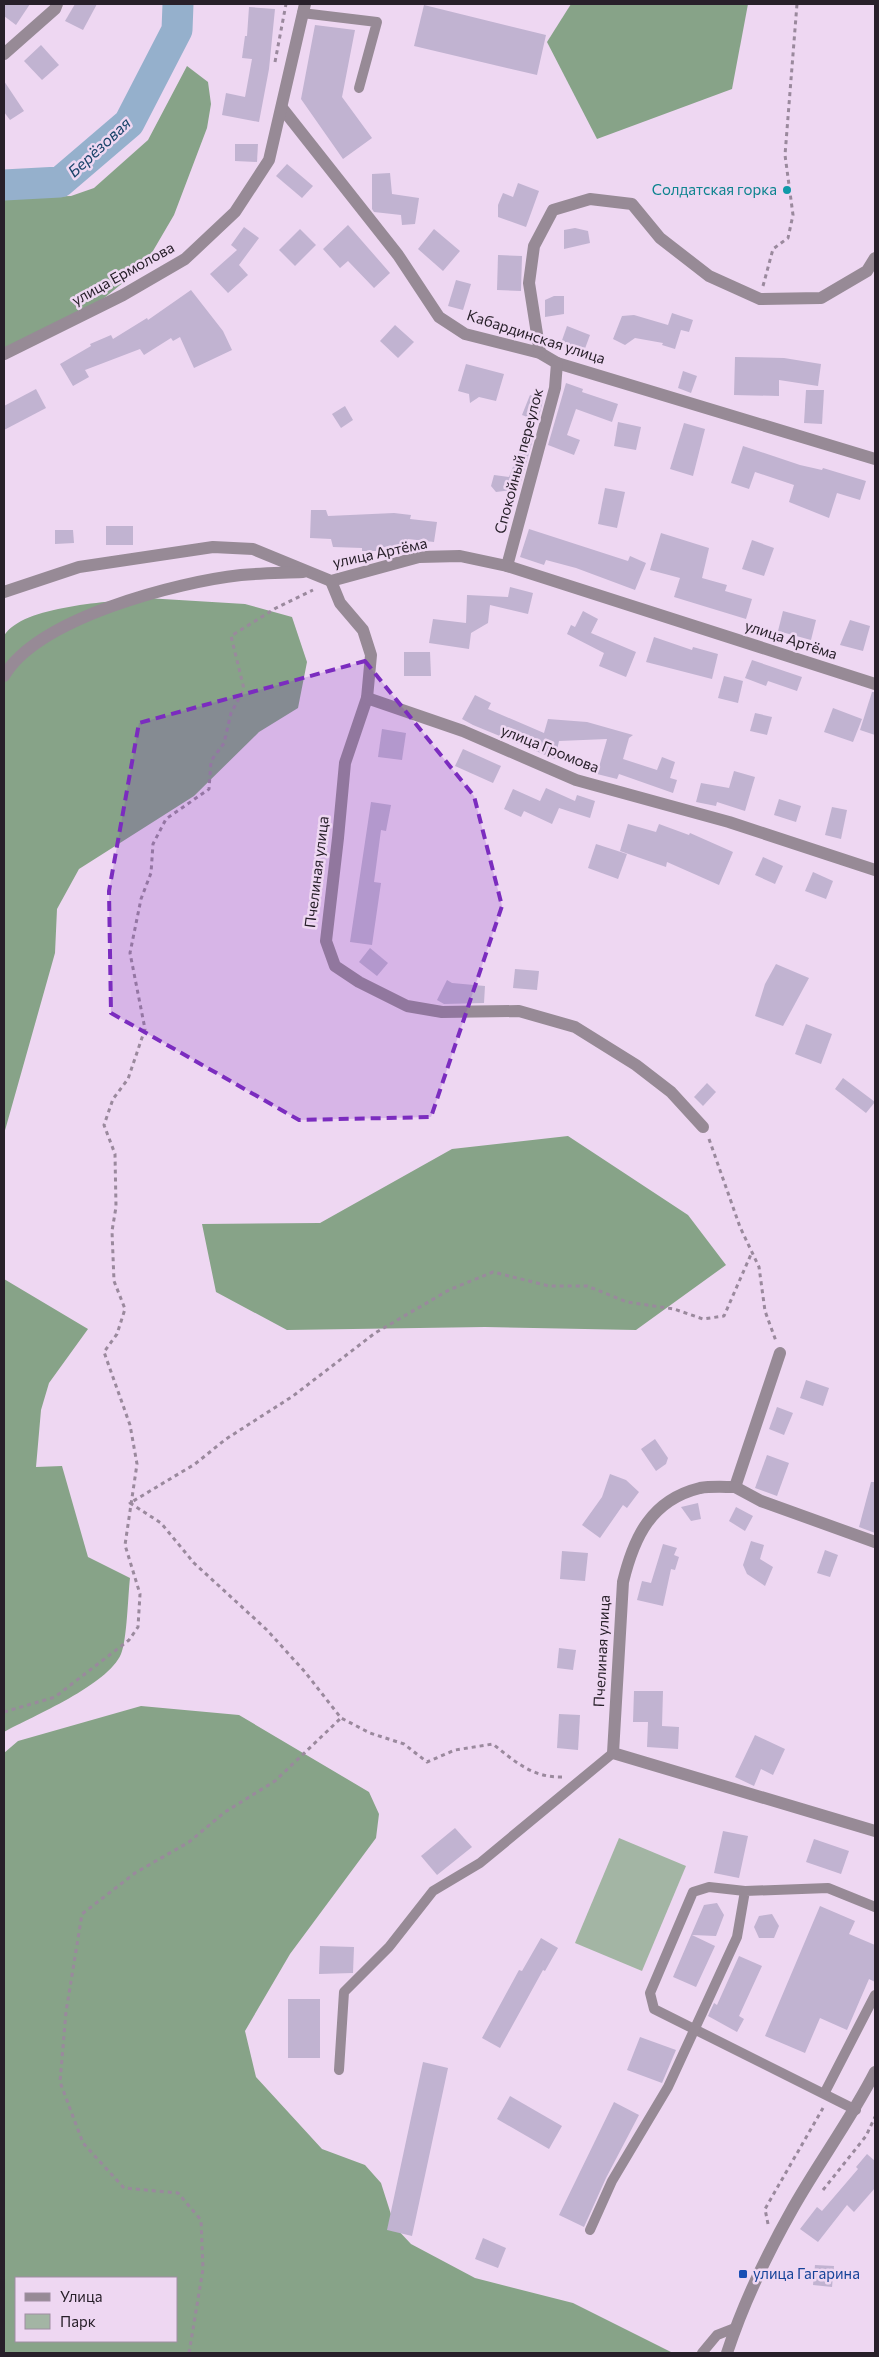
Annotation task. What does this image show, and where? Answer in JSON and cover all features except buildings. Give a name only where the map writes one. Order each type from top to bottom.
[{"type":"street","points":[[4,54],[55,9],[57,4]]},
{"type":"street","name":"улица Ермолова","points":[[4,354],[123,295],[185,259],[235,212],[269,160],[304,8]]},
{"type":"street","name":"Кабардинская улица","points":[[282,108],[398,255],[439,317],[465,334],[540,353],[557,363],[875,459]]},
{"type":"street","points":[[540,353],[529,283],[534,246],[553,210],[590,199],[632,204],[660,238],[709,276],[760,299],[821,298],[867,271],[875,258]]},
{"type":"street","name":"Спокойный переулок","points":[[508,566],[555,388],[557,363]]},
{"type":"street","name":"улица Артёма","points":[[4,592],[79,567],[213,548],[253,549],[330,581],[419,558],[460,556],[508,566],[875,684]]},
{"type":"street","points":[[4,676],[9,667],[49,633],[108,607],[175,588],[241,575],[308,571]]},
{"type":"street","points":[[330,581],[340,602],[363,630],[371,655],[367,698]]},
{"type":"street","name":"улица Громова","points":[[367,698],[463,731],[576,780],[729,822],[875,870]]},
{"type":"street","name":"Пчелиная улица","points":[[367,698],[345,762],[326,941],[335,966],[359,982],[407,1006],[442,1012],[519,1011],[575,1028],[636,1065],[672,1092],[703,1127]]},
{"type":"street","points":[[780,1353],[735,1487],[761,1501],[875,1542]]},
{"type":"street","name":"Пчелиная улица","points":[[613,1753],[623,1582],[629,1556],[646,1522],[671,1498],[701,1488],[735,1487]]},
{"type":"street","points":[[613,1753],[875,1831]]},
{"type":"street","points":[[727,2353],[735,2328],[792,2208],[856,2110],[875,2072]]},
{"type":"lane","points":[[304,8],[377,22],[359,88]]},
{"type":"lane","points":[[339,2070],[344,1992],[389,1947],[433,1891],[480,1862],[613,1753]]},
{"type":"lane","points":[[856,2110],[828,2094],[654,2009],[650,1993],[693,1892],[709,1886],[745,1891],[828,1888],[875,1907]]},
{"type":"lane","points":[[590,2230],[612,2181],[668,2087],[737,1937],[745,1891]]},
{"type":"lane","points":[[828,2094],[875,1995]]},
{"type":"lane","points":[[702,2353],[704,2348],[718,2335],[735,2328]]},
{"type":"path","points":[[760,299],[773,249],[788,238],[793,215],[785,155],[797,4]]},
{"type":"path","points":[[4,1712],[54,1697],[129,1640],[138,1627],[140,1594],[125,1545],[137,1464],[130,1425],[104,1352],[117,1334],[125,1309],[114,1281],[112,1231],[116,1207],[114,1154],[104,1125],[113,1099],[128,1079],[146,1030],[130,953],[141,898],[151,873],[153,844],[166,819],[209,789],[211,761],[224,743],[232,713],[244,689],[232,636],[330,581]]},
{"type":"path","points":[[703,1127],[712,1144],[728,1194],[759,1267],[765,1311],[780,1353]]},
{"type":"path","points":[[130,1503],[195,1464],[226,1439],[292,1396],[376,1333],[449,1290],[493,1272],[549,1286],[587,1286],[627,1302],[674,1309],[703,1319],[724,1316],[752,1252]]},
{"type":"path","points":[[130,1503],[161,1524],[194,1563],[267,1630],[305,1672],[341,1718],[370,1733],[404,1744],[428,1762],[455,1750],[493,1744],[522,1768],[552,1778],[585,1776]]},
{"type":"path","points":[[189,2353],[203,2269],[201,2220],[178,2193],[124,2188],[83,2143],[60,2082],[66,2012],[82,1914],[135,1873],[189,1842],[225,1812],[275,1781],[341,1718]]},
{"type":"path","points":[[769,2227],[765,2209],[828,2094]]},
{"type":"highlighted area","points":[[365,661],[474,796],[502,906],[431,1117],[299,1120],[111,1013],[109,891],[139,723]]},
{"type":"green space","points":[[571,4],[748,4],[732,89],[597,139],[547,42]]},
{"type":"green space","points":[[187,66],[208,82],[211,104],[207,128],[174,215],[150,256],[135,273],[77,320],[4,348],[4,198],[71,196],[94,188],[148,140]]},
{"type":"green space","points":[[146,598],[245,604],[292,617],[307,662],[298,708],[259,732],[194,796],[79,869],[57,909],[55,953],[4,1134],[4,636],[14,626],[48,611]]},
{"type":"green space","points":[[568,1136],[688,1215],[726,1265],[636,1330],[485,1327],[287,1330],[216,1292],[202,1224],[320,1223],[452,1149]]},
{"type":"green space","points":[[4,1279],[88,1329],[49,1383],[41,1410],[36,1467],[62,1466],[88,1557],[130,1578],[123,1648],[113,1666],[86,1688],[68,1699],[4,1732]]},
{"type":"green space","points":[[141,1706],[239,1715],[369,1792],[379,1814],[376,1838],[290,1954],[245,2031],[256,2077],[322,2149],[365,2165],[381,2183],[395,2227],[411,2244],[475,2278],[573,2303],[673,2353],[4,2353],[4,1753],[18,1741]]},
{"type":"green space","points":[[619,1838],[686,1866],[642,1971],[575,1943]]},
{"type":"waterway","name":"Берёзовая","points":[[4,185],[60,182],[129,123],[177,30],[178,4]]},
{"type":"place","name":"Солдатская горка","points":[[787,190]]},
{"type":"place","name":"улица Гагарина","points":[[743,2274]]}]
